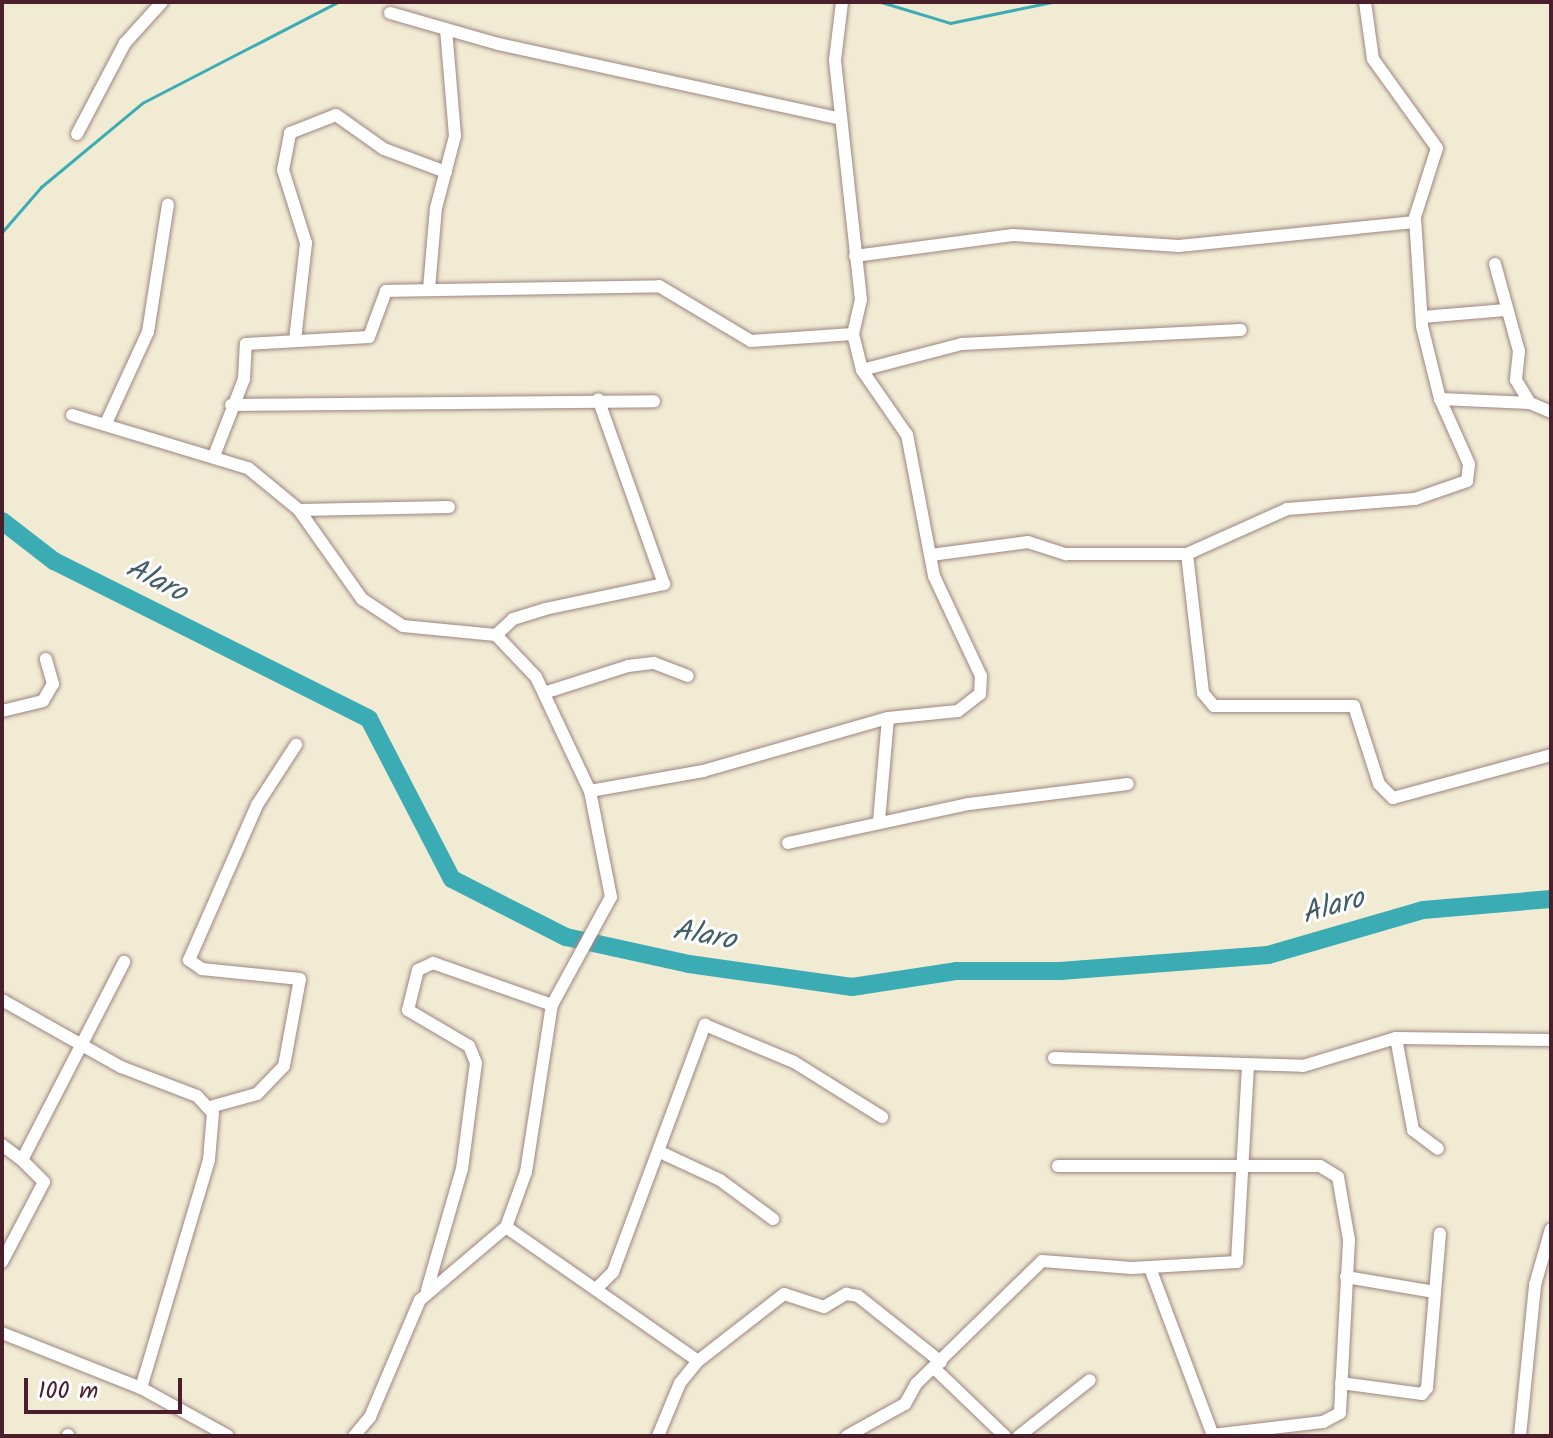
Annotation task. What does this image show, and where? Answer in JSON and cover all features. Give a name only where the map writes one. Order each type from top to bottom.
[{"type":"street","points":[[77,134],[125,43],[162,2]]},
{"type":"street","points":[[590,791],[703,771],[888,718],[970,707],[983,685],[931,555],[907,435],[862,370],[853,334],[861,300],[835,60],[842,2]]},
{"type":"street","points":[[931,555],[1028,542],[1066,554],[1187,554],[1287,509],[1415,499],[1467,481],[1469,464],[1440,399],[1422,317],[1415,222],[1437,148],[1373,59],[1365,2]]},
{"type":"street","points":[[390,13],[446,29],[841,119]]},
{"type":"street","points":[[429,289],[446,172],[455,136],[446,29]]},
{"type":"street","points":[[295,340],[306,243],[283,170],[290,133],[336,115],[384,149],[446,172]]},
{"type":"street","points":[[107,421],[148,332],[168,205]]},
{"type":"street","points":[[855,256],[1013,235],[1179,246],[1415,222]]},
{"type":"street","points":[[1495,264],[1519,351],[1516,380],[1530,403]]},
{"type":"street","points":[[214,456],[231,405],[244,379],[246,344],[369,337],[386,291],[659,286],[751,341],[853,334]]},
{"type":"street","points":[[1422,317],[1506,310]]},
{"type":"street","points":[[862,370],[962,344],[1241,330]]},
{"type":"street","points":[[231,405],[598,399],[654,401]]},
{"type":"street","points":[[496,635],[513,619],[545,609],[664,584],[598,399]]},
{"type":"street","points":[[1440,399],[1530,403],[1551,412]]},
{"type":"street","points":[[72,415],[107,421],[248,468],[299,510],[362,599],[403,626],[496,635],[544,693],[590,791],[611,897],[582,957],[552,1005],[529,1156],[506,1227],[427,1290]]},
{"type":"street","points":[[299,510],[449,507]]},
{"type":"street","points":[[1187,554],[1203,693],[1214,706],[1354,706],[1379,784],[1393,798],[1551,755]]},
{"type":"street","points":[[2,711],[43,701],[53,684],[46,659]]},
{"type":"street","points":[[544,693],[628,666],[654,663],[688,676]]},
{"type":"street","points":[[879,821],[888,718]]},
{"type":"street","points":[[2,1000],[210,1107],[268,1088],[288,1051],[300,979],[202,969],[189,960],[257,805],[296,745]]},
{"type":"street","points":[[788,843],[854,834],[879,821],[1128,784]]},
{"type":"street","points":[[22,1160],[124,962]]},
{"type":"street","points":[[354,1436],[370,1417],[391,1353],[427,1290],[462,1169],[476,1063],[469,1046],[408,1010],[418,970],[433,963],[552,1005]]},
{"type":"street","points":[[596,1289],[613,1272],[705,1025],[794,1062],[882,1117]]},
{"type":"street","points":[[1054,1058],[1314,1064],[1396,1038],[1551,1040]]},
{"type":"street","points":[[1396,1038],[1413,1130],[1438,1149]]},
{"type":"street","points":[[855,1434],[905,1404],[937,1365],[1042,1261],[1150,1268],[1237,1262],[1248,1064]]},
{"type":"street","points":[[141,1388],[209,1160],[210,1107]]},
{"type":"street","points":[[2,1145],[44,1182],[2,1262]]},
{"type":"street","points":[[660,1152],[720,1180],[773,1219]]},
{"type":"street","points":[[1058,1166],[1332,1170],[1345,1193],[1346,1277],[1341,1383],[1335,1420],[1213,1435],[1150,1268]]},
{"type":"street","points":[[506,1227],[698,1361]]},
{"type":"street","points":[[1520,1436],[1535,1285],[1551,1229]]},
{"type":"street","points":[[1341,1383],[1422,1394],[1440,1234]]},
{"type":"street","points":[[1346,1277],[1435,1292]]},
{"type":"street","points":[[658,1436],[680,1383],[698,1361],[784,1294],[824,1307],[846,1294],[858,1296],[937,1365],[1005,1436]]},
{"type":"street","points":[[2,1333],[141,1388],[228,1436]]},
{"type":"street","points":[[1019,1436],[1090,1380]]},
{"type":"waterway","points":[[2,232],[41,187],[142,103],[338,2]]},
{"type":"waterway","points":[[881,2],[950,23],[1052,2]]},
{"type":"waterway","name":"Alaro","points":[[2,521],[54,561],[369,719],[452,879],[566,937],[689,964],[852,987],[956,971],[1060,971],[1268,955],[1423,910],[1551,899]]}]
